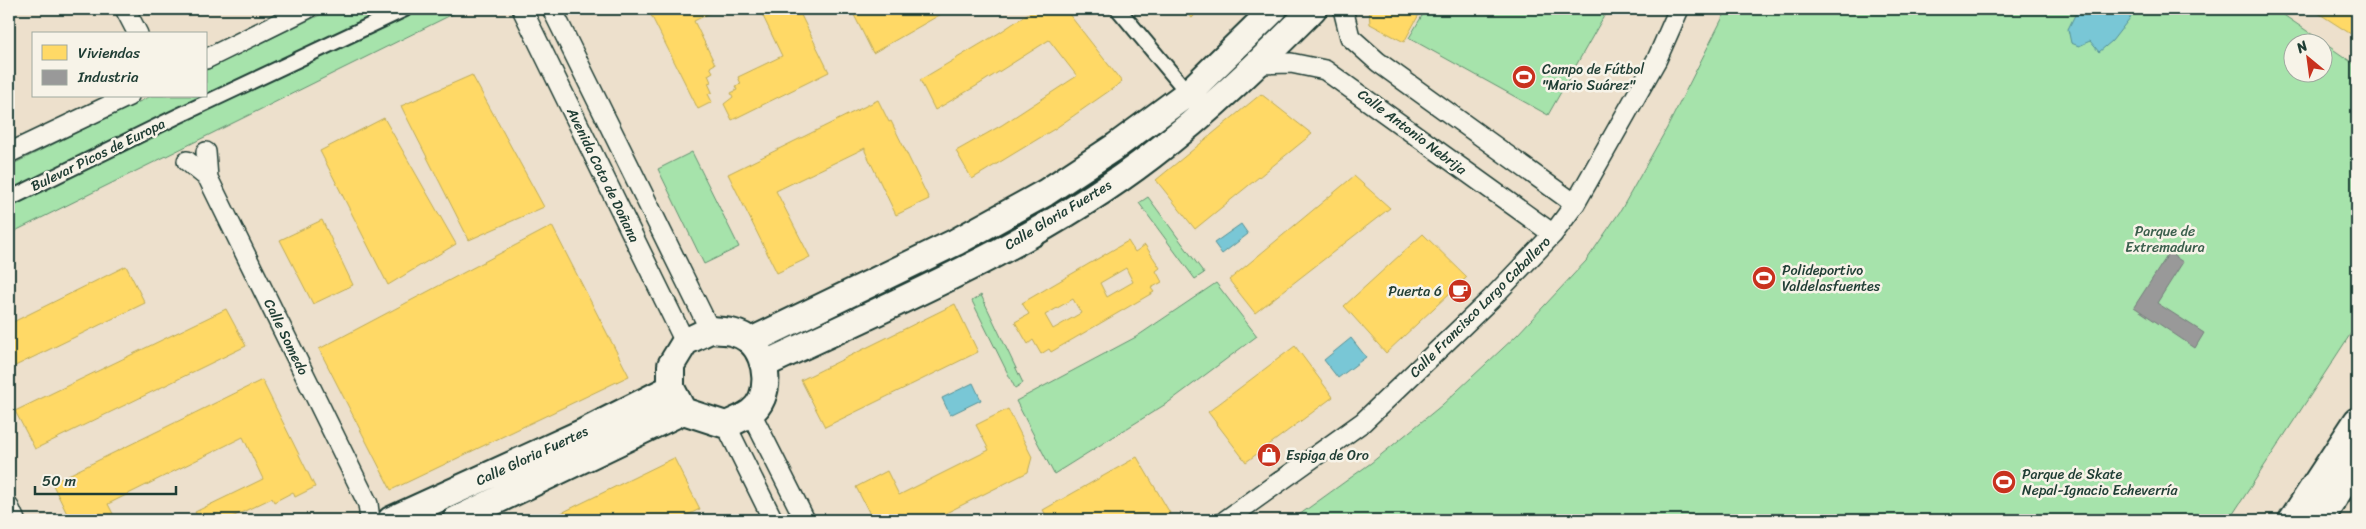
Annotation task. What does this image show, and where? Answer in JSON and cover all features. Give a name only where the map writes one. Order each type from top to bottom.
[{"type":"main road","name":"Calle Gloria Fuertes","points":[[751,341],[956,242],[1045,193],[1116,146],[1188,93],[1274,9]]},
{"type":"main road","name":"Calle Gloria Fuertes","points":[[765,364],[1034,232],[1150,157],[1259,64],[1312,9]]},
{"type":"main road","points":[[710,330],[735,332],[751,341],[765,364],[764,394],[752,413],[726,425],[683,411],[671,388],[672,365],[685,342],[710,330]]},
{"type":"main road","name":"Calle Gloria Fuertes","points":[[391,520],[575,436],[671,388]]},
{"type":"main road","name":"Calle Gloria Fuertes","points":[[456,520],[683,411]]},
{"type":"main road","points":[[2292,520],[2357,421]]},
{"type":"main road","points":[[2320,520],[2357,463]]},
{"type":"street","points":[[125,9],[137,32]]},
{"type":"street","points":[[208,58],[307,9]]},
{"type":"street","name":"Bulevar Picos de Europa","points":[[9,199],[178,116],[405,9]]},
{"type":"street","name":"Avenida Coto de Doñana","points":[[522,9],[685,342]]},
{"type":"street","name":"Avenida Coto de Doñana","points":[[552,9],[710,330]]},
{"type":"street","points":[[1118,9],[1188,93]]},
{"type":"street","points":[[1343,9],[1350,37],[1378,62],[1575,204]]},
{"type":"street","name":"Calle Francisco Largo Caballero","points":[[1226,520],[1363,422],[1491,299],[1553,234],[1575,204],[1657,59],[1679,9]]},
{"type":"street","name":"Calle Antonio Nebrija","points":[[1259,64],[1290,63],[1325,70],[1553,234]]},
{"type":"street","points":[[9,153],[124,98]]},
{"type":"street","name":"Calle Somedo","points":[[206,152],[208,178],[369,512]]},
{"type":"street","points":[[187,161],[208,178]]},
{"type":"street","points":[[752,413],[805,520]]},
{"type":"street","points":[[726,425],[773,520]]},
{"type":"street","points":[[9,507],[15,520]]},
{"type":"street","points":[[369,512],[391,520]]},
{"type":"green space","points":[[332,9],[463,9],[9,234],[9,166],[147,98],[208,98],[208,69]]},
{"type":"green space","name":"Campo de Fútbol \"Mario Suárez\"","points":[[1426,9],[1608,9],[1548,115],[1409,38]]},
{"type":"green space","name":"Parque de Extremadura","points":[[1727,9],[2275,9],[2308,32],[2284,32],[2284,82],[2334,82],[2334,50],[2357,66],[2357,324],[2229,520],[1292,520],[1371,463],[1442,405],[1517,335],[1586,261],[1621,210],[1667,128]]},
{"type":"green space","points":[[692,152],[739,247],[704,264],[658,169]]},
{"type":"green space","points":[[1148,197],[1204,273],[1195,279],[1139,203]]},
{"type":"green space","points":[[1216,283],[1257,336],[1169,402],[1054,474],[1016,401],[1136,337]]},
{"type":"green space","points":[[981,295],[1023,383],[1015,388],[972,301]]},
{"type":"water","points":[[2078,9],[2137,9],[2112,41],[2099,52],[2090,41],[2079,46],[2071,43],[2068,29]]},
{"type":"water","points":[[1241,224],[1248,234],[1222,254],[1214,243]]},
{"type":"water","points":[[1351,338],[1366,357],[1338,378],[1324,360]]},
{"type":"water","points":[[973,383],[981,400],[950,415],[942,398]]},
{"type":"building: Viviendas","points":[[648,9],[718,9],[694,21],[715,64],[710,67],[713,72],[708,75],[711,82],[708,83],[712,92],[708,94],[712,102],[698,109]]},
{"type":"building: Viviendas","points":[[765,9],[798,9],[829,72],[732,120],[724,104],[733,97],[731,93],[737,90],[735,86],[741,84],[738,77],[782,56],[761,12]]},
{"type":"building: Viviendas","points":[[851,9],[950,9],[873,53]]},
{"type":"building: Viviendas","points":[[1035,9],[1065,9],[1122,82],[1056,128],[972,179],[956,151],[1002,125],[1077,76],[1049,40],[935,110],[920,80],[999,33]]},
{"type":"building: Viviendas","points":[[1181,9],[1200,9],[1192,18]]},
{"type":"building: Viviendas","points":[[1369,9],[1422,9],[1404,42],[1370,24]]},
{"type":"building: Viviendas","points":[[2312,9],[2357,9],[2357,38]]},
{"type":"building: Viviendas","points":[[472,75],[544,207],[469,240],[401,106]]},
{"type":"building: Viviendas","points":[[1261,94],[1312,134],[1195,229],[1156,180]]},
{"type":"building: Viviendas","points":[[878,100],[889,122],[891,121],[929,199],[896,215],[865,148],[776,191],[810,257],[777,273],[728,174]]},
{"type":"building: Viviendas","points":[[384,118],[456,244],[388,285],[320,151]]},
{"type":"building: Viviendas","points":[[1354,176],[1390,208],[1255,313],[1229,280]]},
{"type":"building: Viviendas","points":[[322,220],[353,285],[313,304],[280,240]]},
{"type":"building: Viviendas","points":[[552,226],[629,376],[391,490],[319,349]]},
{"type":"building: Viviendas","points":[[1423,234],[1467,277],[1386,353],[1344,306]]},
{"type":"building: Viviendas","points":[[1128,241],[1135,252],[1145,245],[1160,268],[1156,271],[1162,282],[1151,288],[1154,292],[1051,352],[1049,349],[1041,354],[1033,340],[1028,344],[1015,322],[1029,314],[1022,303]],"holes":[[[1126,268],[1133,282],[1107,297],[1100,283]],[[1073,299],[1081,313],[1053,329],[1045,315]]]},
{"type":"building: Viviendas","points":[[126,266],[145,303],[9,369],[9,324]]},
{"type":"building: Viviendas","points":[[955,304],[978,352],[825,427],[801,380]]},
{"type":"building: Viviendas","points":[[226,309],[246,346],[35,449],[15,411]]},
{"type":"building: Viviendas","points":[[1295,346],[1333,397],[1246,462],[1208,412]]},
{"type":"building: Viviendas","points":[[262,380],[315,487],[295,497],[293,492],[274,502],[272,498],[226,520],[199,520],[195,512],[263,479],[243,437],[108,504],[116,520],[70,520],[52,483]]},
{"type":"building: Viviendas","points":[[1008,409],[1032,457],[1028,472],[932,520],[873,520],[856,487],[887,471],[899,495],[989,450],[976,425]]},
{"type":"building: Viviendas","points":[[1137,457],[1170,513],[1158,520],[1049,520],[1043,510]]},
{"type":"building: Viviendas","points":[[674,458],[700,509],[677,520],[547,520]]},
{"type":"building: Industria","points":[[2169,253],[2183,262],[2157,303],[2204,333],[2195,348],[2134,307]]},
{"type":"place","name":"Campo de Fútbol \"Mario Suárez\"","points":[[1524,77]]},
{"type":"place","name":"Polideportivo Valdelasfuentes","points":[[1764,278]]},
{"type":"place","name":"Puerta 6","points":[[1460,291]]},
{"type":"place","name":"Espiga de Oro","points":[[1269,455]]},
{"type":"place","name":"Parque de Skate Nepal-Ignacio Echeverría","points":[[2004,482]]}]
